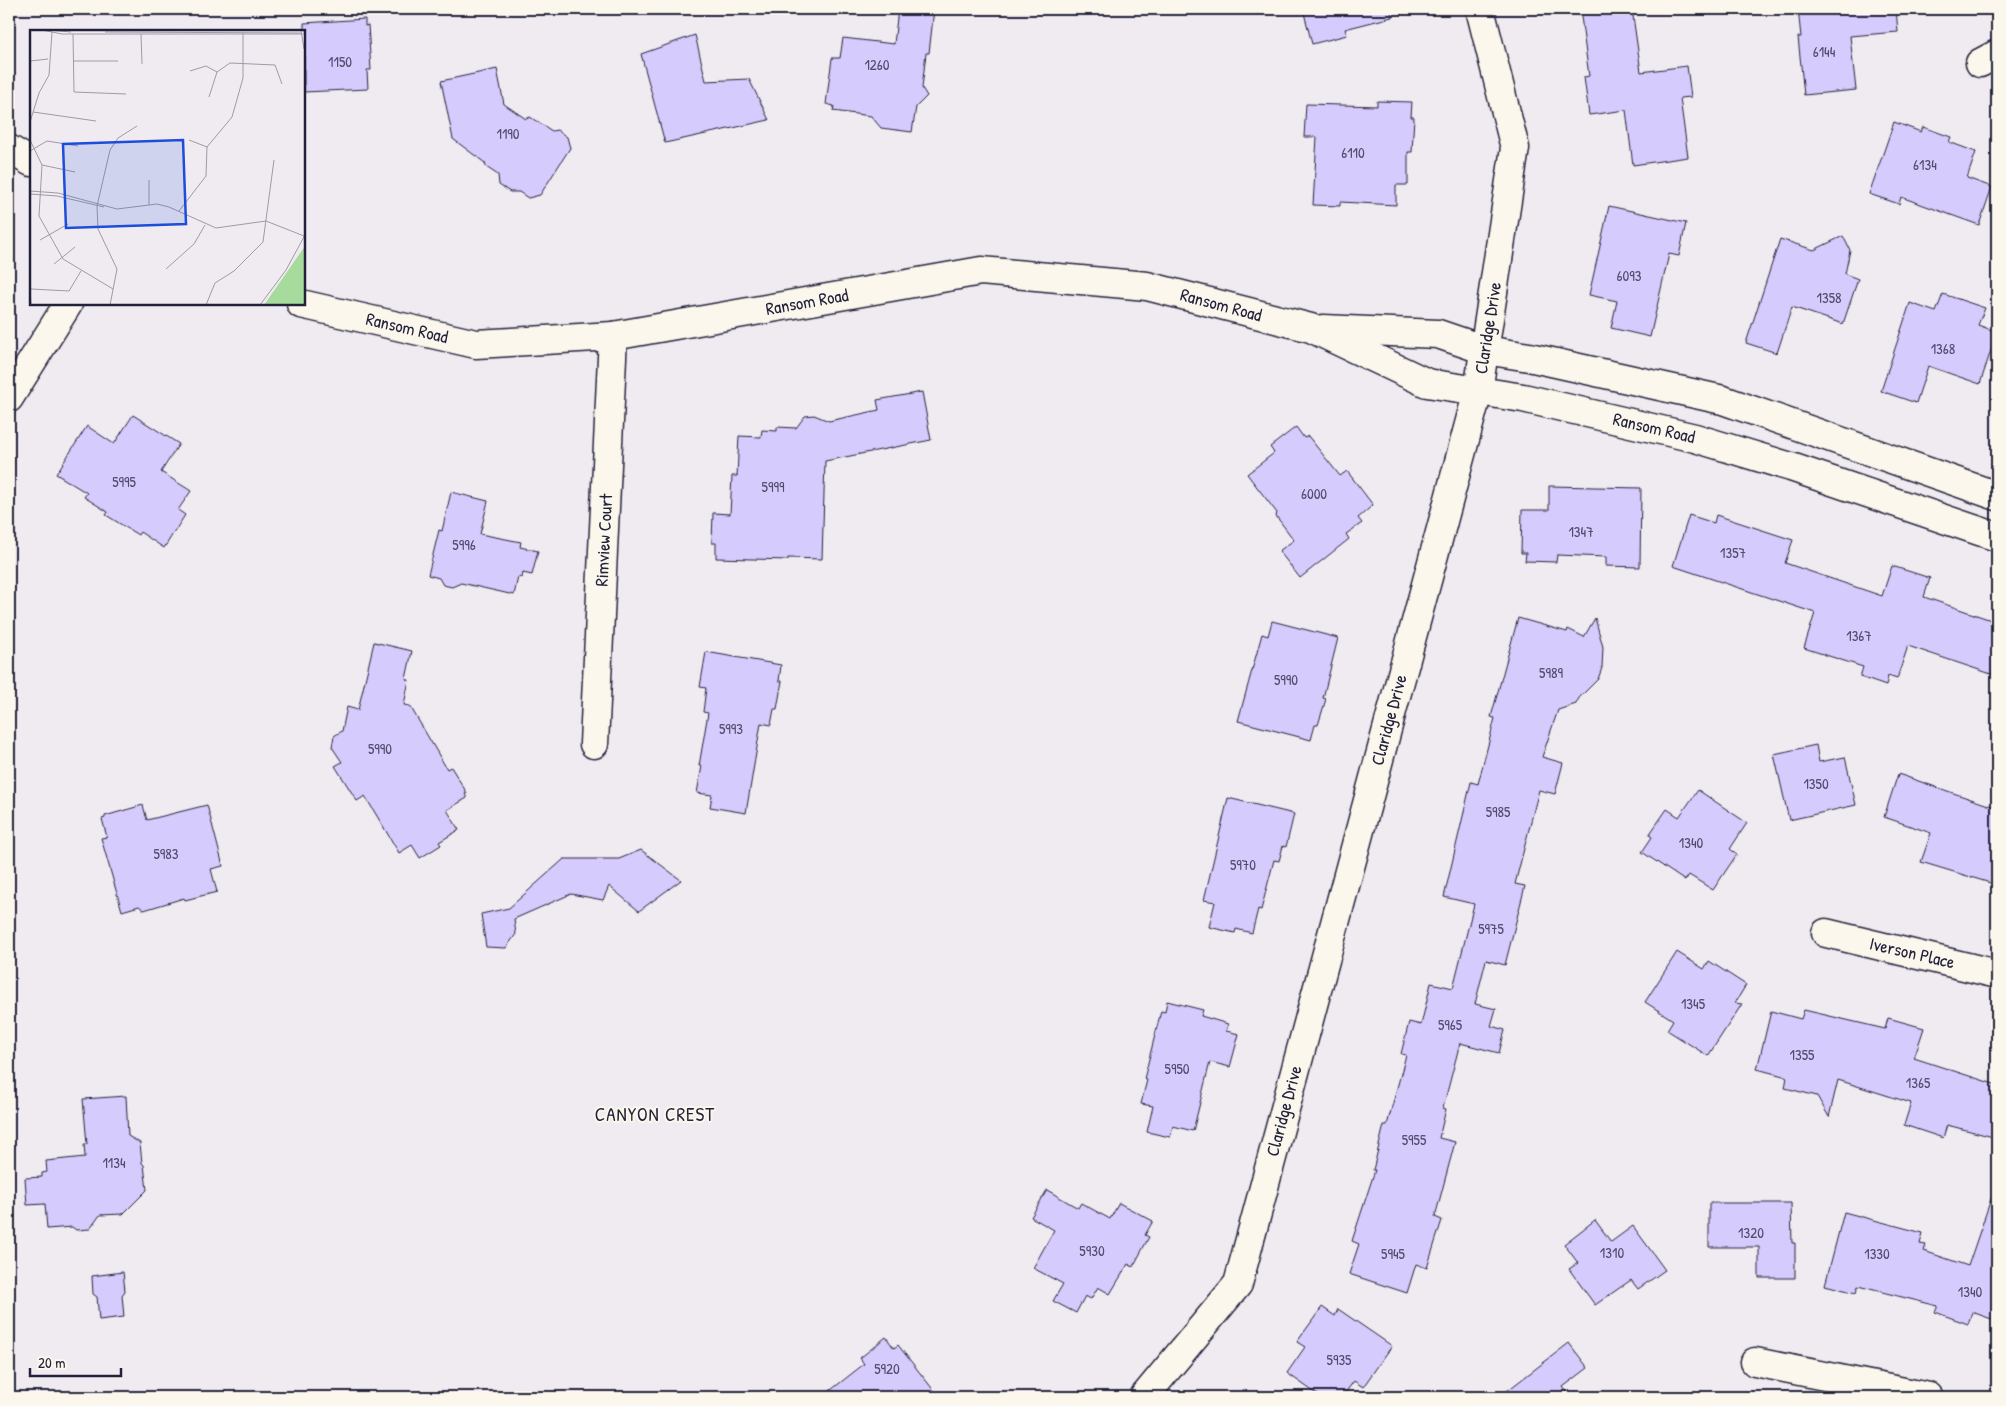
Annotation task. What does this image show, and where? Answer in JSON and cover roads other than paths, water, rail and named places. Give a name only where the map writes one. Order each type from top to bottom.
[{"type":"street","name":"Claridge Drive","points":[[1144,1397],[1238,1284],[1478,391],[1515,148],[1480,9]]},
{"type":"street","points":[[9,149],[30,161]]},
{"type":"street","name":"Ransom Road","points":[[305,305],[476,344],[614,336],[982,271],[1147,286],[1311,328],[1427,383],[1523,398],[1695,438],[1792,467],[1997,537]]},
{"type":"street","points":[[9,398],[67,305]]},
{"type":"street","name":"Ransom Road","points":[[1311,328],[1438,334],[1485,350],[1529,357],[1723,400],[1997,496]]},
{"type":"street","name":"Rimview Court","points":[[594,744],[614,336]]},
{"type":"street","name":"Iverson Place","points":[[1826,933],[1997,974]]},
{"type":"street","points":[[1755,1362],[1929,1397]]},
{"type":"district","name":"CANYON CREST","points":[[655,1114]]}]
